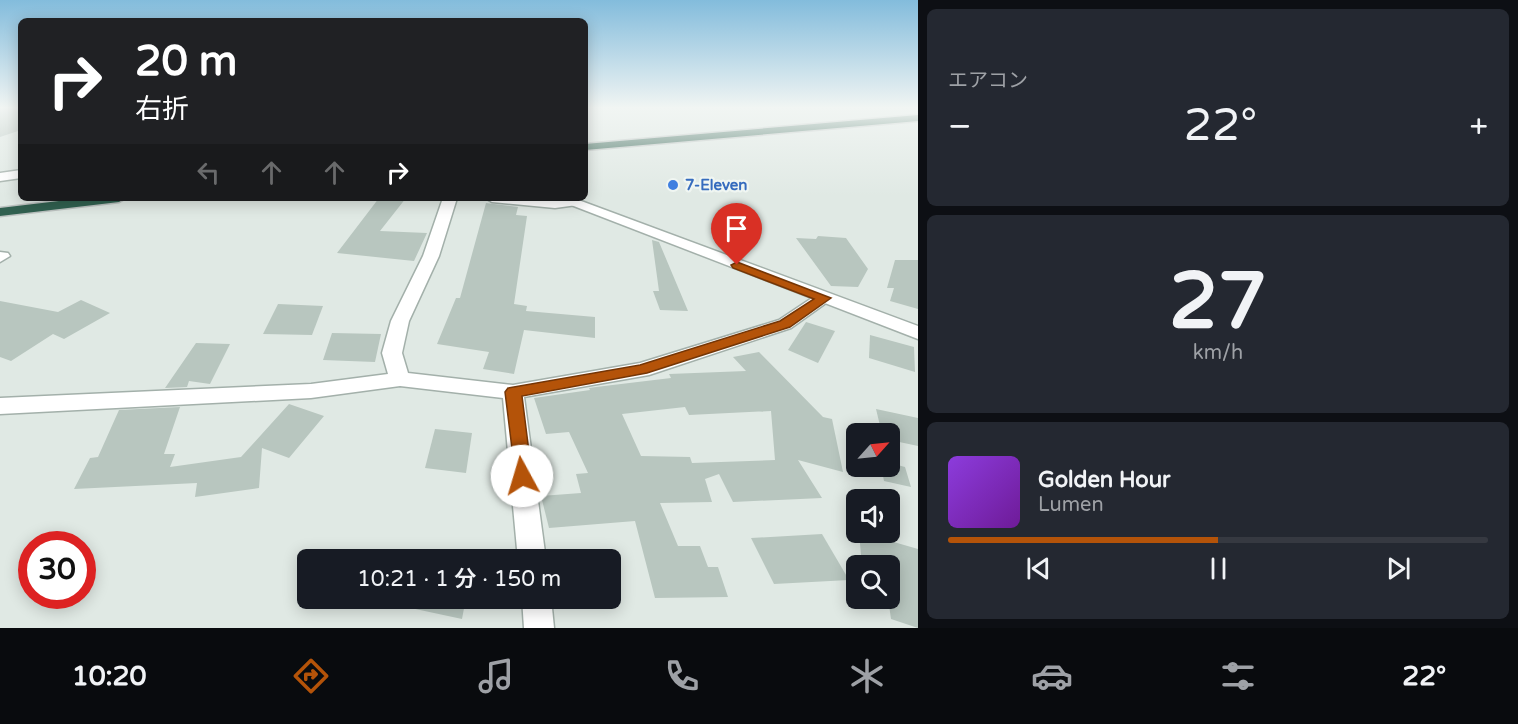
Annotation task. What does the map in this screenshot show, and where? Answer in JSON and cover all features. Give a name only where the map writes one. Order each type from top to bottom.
[{"type":"highway","points":[[588,147],[696,137]]},
{"type":"highway","points":[[0,200],[18,198]]},
{"type":"highway","points":[[0,212],[94,201]]},
{"type":"street","points":[[0,177],[18,174]]},
{"type":"street","points":[[400,379],[392,353],[400,321],[431,256],[449,201]]},
{"type":"street","points":[[524,201],[555,204],[563,201]]},
{"type":"street","points":[[573,201],[918,333]]},
{"type":"street","points":[[0,406],[311,391],[400,379],[513,392],[642,370],[785,324],[824,298]]},
{"type":"street","points":[[513,392],[531,549]]},
{"type":"street","points":[[537,609],[539,628]]},
{"type":"building","points":[[377,201],[404,201],[380,231],[427,233],[414,261],[337,253]]},
{"type":"building","points":[[486,203],[518,207],[516,215],[527,216],[514,304],[527,306],[526,311],[595,317],[595,338],[524,330],[514,374],[483,369],[489,352],[437,344],[456,298],[460,298]]},
{"type":"building","points":[[818,236],[846,238],[868,269],[858,287],[831,286],[796,238],[816,239]]},
{"type":"building","points":[[652,240],[659,242],[688,311],[660,310],[653,291],[659,291]]},
{"type":"building","points":[[895,260],[918,260],[918,309],[890,301],[894,288],[887,288]]},
{"type":"building","points":[[81,300],[110,313],[64,339],[53,334],[11,361],[0,357],[0,301],[58,312]]},
{"type":"building","points":[[278,304],[323,306],[312,335],[263,334]]},
{"type":"building","points":[[806,322],[835,331],[818,363],[788,350]]},
{"type":"building","points":[[332,333],[381,334],[375,362],[323,360]]},
{"type":"building","points":[[870,335],[914,347],[915,372],[869,358]]},
{"type":"building","points":[[196,343],[230,344],[210,384],[189,381],[187,387],[165,388]]},
{"type":"building","points":[[759,352],[823,417],[832,419],[843,472],[798,460],[822,498],[733,502],[719,474],[705,479],[712,502],[660,503],[678,546],[700,546],[708,567],[718,567],[728,597],[655,598],[635,521],[549,528],[541,496],[581,493],[576,474],[588,473],[569,432],[546,434],[534,398],[590,390],[589,388],[671,378],[669,374],[746,371],[733,357]],"holes":[[[685,407],[689,415],[771,411],[775,460],[692,463],[690,457],[641,456],[622,414]]]},
{"type":"building","points":[[289,404],[324,416],[289,458],[262,448],[259,488],[195,497],[197,483],[74,489],[90,458],[98,457],[119,410],[180,407],[164,454],[175,454],[170,467],[241,457]]},
{"type":"building","points":[[876,409],[918,418],[918,446],[900,442],[900,423],[879,423]]},
{"type":"building","points":[[435,429],[472,433],[466,473],[425,468]]},
{"type":"building","points":[[900,466],[905,467],[911,487],[884,481],[883,477],[900,477]]},
{"type":"building","points":[[822,534],[846,575],[846,580],[774,584],[751,538]]},
{"type":"building","points":[[860,543],[897,543],[918,549],[918,628],[891,619],[890,609],[900,609],[900,555],[861,555]]},
{"type":"building","points":[[415,609],[464,609],[462,619]]},
{"type":"place","name":"7-Eleven","points":[[673,185]]},
{"type":"route","points":[[522,476],[513,392],[642,370],[785,324],[824,298],[737,265]]}]
